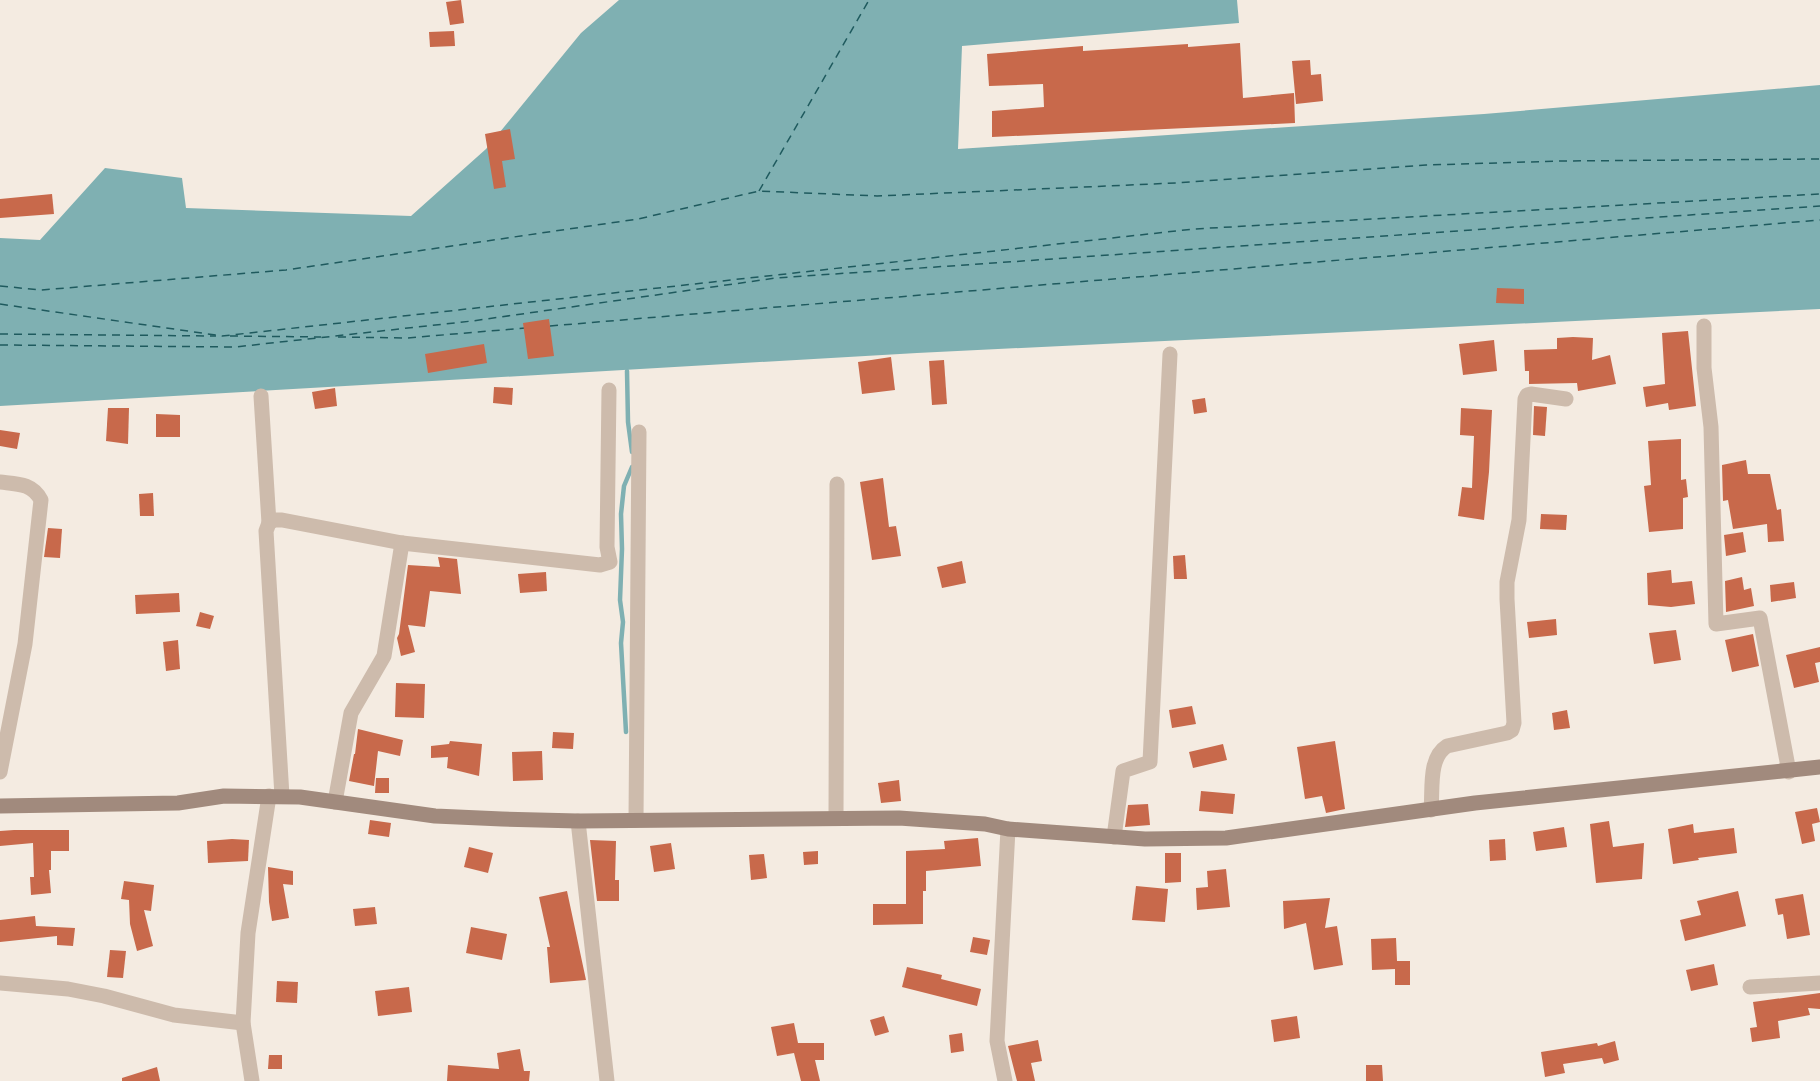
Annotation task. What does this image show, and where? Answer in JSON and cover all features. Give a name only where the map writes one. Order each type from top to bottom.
[{"type":"main road","points":[[0,806],[178,803],[224,796],[276,796],[435,816],[578,821],[899,818],[1145,839],[1226,838],[1594,790],[1789,772],[1820,767]]},
{"type":"street","points":[[1704,326],[1704,368],[1711,427],[1716,624],[1760,618],[1789,772]]},
{"type":"street","points":[[1114,837],[1123,771],[1150,762],[1170,354]]},
{"type":"street","points":[[269,523],[282,520],[402,543],[600,565],[610,562],[607,548],[609,390]]},
{"type":"street","points":[[1431,810],[1435,759],[1440,751],[1447,746],[1512,730],[1514,723],[1507,599],[1520,520],[1525,399],[1531,394],[1566,399]]},
{"type":"street","points":[[252,1081],[243,1023],[248,933],[276,796],[266,531],[269,523],[261,396]]},
{"type":"street","points":[[636,820],[639,432]]},
{"type":"street","points":[[0,482],[28,486],[36,491],[41,500],[25,644],[0,772]]},
{"type":"street","points":[[836,818],[837,484]]},
{"type":"street","points":[[335,802],[351,713],[384,656],[402,543]]},
{"type":"street","points":[[578,821],[608,1081]]},
{"type":"street","points":[[1005,1081],[997,1041],[1008,829]]},
{"type":"street","points":[[0,983],[68,989],[174,1015],[243,1023]]},
{"type":"street","points":[[1750,987],[1820,984]]},
{"type":"water","points":[[619,0],[1237,0],[1239,23],[962,46],[958,149],[1484,114],[1820,85],[1820,309],[917,353],[0,406],[0,238],[40,240],[105,168],[182,178],[186,208],[411,216],[486,149],[581,33]]},
{"type":"building","points":[[461,0],[464,23],[450,25],[446,2]]},
{"type":"building","points":[[454,31],[455,46],[430,47],[429,32]]},
{"type":"building","points":[[1240,43],[1243,98],[1294,93],[1295,123],[992,137],[992,111],[1044,107],[1043,84],[989,86],[987,54],[1083,46],[1083,51]]},
{"type":"building","points":[[1310,60],[1311,75],[1321,74],[1323,101],[1296,104],[1292,61]]},
{"type":"building","points":[[510,129],[515,159],[502,161],[506,187],[494,189],[485,134]]},
{"type":"building","points":[[52,194],[54,214],[0,218],[0,199]]},
{"type":"building","points":[[1497,288],[1524,289],[1524,304],[1496,303]]},
{"type":"building","points":[[549,319],[554,356],[528,359],[523,323]]},
{"type":"building","points":[[1688,331],[1696,406],[1669,410],[1668,403],[1646,407],[1643,387],[1665,384],[1662,333]]},
{"type":"building","points":[[1557,338],[1593,338],[1592,360],[1610,355],[1616,384],[1578,391],[1577,383],[1529,384],[1529,371],[1525,371],[1524,350],[1557,349]]},
{"type":"building","points":[[1494,340],[1497,371],[1463,375],[1459,344]]},
{"type":"building","points":[[484,344],[487,363],[428,373],[425,354]]},
{"type":"building","points":[[891,357],[895,390],[862,394],[858,362]]},
{"type":"building","points":[[944,360],[947,404],[932,405],[929,361]]},
{"type":"building","points":[[494,387],[513,388],[512,405],[493,403]]},
{"type":"building","points":[[335,388],[337,406],[315,409],[312,392]]},
{"type":"building","points":[[1205,398],[1207,412],[1194,414],[1192,400]]},
{"type":"building","points":[[1534,406],[1547,407],[1545,436],[1533,435]]},
{"type":"building","points":[[108,408],[129,408],[128,444],[106,441]]},
{"type":"building","points":[[1461,408],[1492,410],[1484,520],[1458,516],[1462,487],[1472,488],[1474,436],[1460,435]]},
{"type":"building","points":[[156,414],[180,415],[180,437],[156,437]]},
{"type":"building","points":[[0,430],[20,433],[17,449],[0,446]]},
{"type":"building","points":[[1681,439],[1681,480],[1686,479],[1688,497],[1683,498],[1683,529],[1649,532],[1644,486],[1651,485],[1648,441]]},
{"type":"building","points":[[1746,460],[1748,474],[1770,474],[1777,510],[1781,509],[1784,541],[1768,542],[1767,524],[1733,529],[1728,500],[1723,501],[1722,465]]},
{"type":"building","points":[[883,478],[889,527],[896,526],[901,556],[872,560],[860,482]]},
{"type":"building","points":[[153,493],[154,516],[140,516],[139,494]]},
{"type":"building","points":[[1541,514],[1567,515],[1566,530],[1540,529]]},
{"type":"building","points":[[48,528],[62,529],[60,558],[44,557]]},
{"type":"building","points":[[1743,532],[1746,552],[1726,556],[1724,535]]},
{"type":"building","points":[[1185,555],[1187,579],[1174,579],[1173,556]]},
{"type":"building","points":[[438,557],[457,559],[461,594],[430,591],[425,627],[408,625],[415,652],[401,656],[397,638],[408,565],[440,567]]},
{"type":"building","points":[[962,561],[966,583],[942,588],[937,567]]},
{"type":"building","points":[[1671,570],[1672,583],[1692,581],[1695,604],[1671,607],[1648,605],[1647,573]]},
{"type":"building","points":[[546,572],[547,591],[520,593],[518,574]]},
{"type":"building","points":[[1742,577],[1744,590],[1751,588],[1754,606],[1726,612],[1725,581]]},
{"type":"building","points":[[1794,582],[1796,598],[1771,602],[1770,585]]},
{"type":"building","points":[[179,593],[180,612],[136,614],[135,595]]},
{"type":"building","points":[[200,612],[214,616],[210,629],[196,626]]},
{"type":"building","points":[[1556,619],[1557,635],[1529,638],[1527,622]]},
{"type":"building","points":[[1676,630],[1681,660],[1654,664],[1649,633]]},
{"type":"building","points":[[1753,634],[1759,666],[1732,672],[1725,640]]},
{"type":"building","points":[[178,640],[180,669],[166,671],[163,642]]},
{"type":"building","points":[[1820,647],[1820,662],[1815,663],[1819,682],[1794,688],[1786,655]]},
{"type":"building","points":[[396,683],[425,684],[424,718],[395,717]]},
{"type":"building","points":[[1192,706],[1196,724],[1172,728],[1169,710]]},
{"type":"building","points":[[1567,710],[1570,728],[1554,730],[1552,713]]},
{"type":"building","points":[[358,729],[403,740],[400,756],[378,751],[374,786],[349,781]]},
{"type":"building","points":[[553,732],[574,733],[573,749],[552,748]]},
{"type":"building","points":[[450,741],[482,744],[479,776],[447,768],[448,757],[431,758],[431,746],[449,744]]},
{"type":"building","points":[[1335,741],[1345,809],[1326,813],[1322,796],[1305,799],[1297,747]]},
{"type":"building","points":[[1223,744],[1227,760],[1193,768],[1189,752]]},
{"type":"building","points":[[542,751],[543,780],[513,781],[512,752]]},
{"type":"building","points":[[376,778],[389,778],[389,793],[375,793]]},
{"type":"building","points":[[899,780],[901,801],[881,803],[878,783]]},
{"type":"building","points":[[1201,791],[1235,794],[1233,814],[1199,811]]},
{"type":"building","points":[[1148,804],[1150,825],[1125,827],[1128,805]]},
{"type":"building","points":[[1817,808],[1820,822],[1812,824],[1815,841],[1802,844],[1795,812]]},
{"type":"building","points":[[370,820],[391,823],[389,837],[368,834]]},
{"type":"building","points":[[1609,821],[1613,847],[1644,843],[1642,879],[1596,883],[1590,824]]},
{"type":"building","points":[[1693,824],[1694,833],[1734,828],[1737,853],[1673,864],[1668,829]]},
{"type":"building","points":[[1564,827],[1567,847],[1536,851],[1533,832]]},
{"type":"building","points":[[69,830],[69,851],[51,851],[51,870],[49,870],[51,893],[31,895],[30,877],[34,877],[33,843],[0,846],[0,831]]},
{"type":"building","points":[[978,838],[981,866],[926,871],[926,891],[923,891],[923,924],[873,925],[873,904],[906,904],[906,851],[945,849],[944,841]]},
{"type":"building","points":[[1505,839],[1506,860],[1490,861],[1489,840]]},
{"type":"building","points":[[249,840],[248,861],[208,863],[207,841]]},
{"type":"building","points":[[590,840],[616,841],[615,880],[619,880],[619,901],[597,901]]},
{"type":"building","points":[[671,843],[675,869],[654,872],[650,846]]},
{"type":"building","points":[[469,847],[493,853],[488,873],[464,867]]},
{"type":"building","points":[[818,851],[818,864],[804,865],[803,852]]},
{"type":"building","points":[[1165,853],[1181,853],[1181,882],[1165,883]]},
{"type":"building","points":[[764,854],[767,878],[751,880],[749,855]]},
{"type":"building","points":[[268,867],[293,871],[293,885],[283,884],[289,918],[272,921]]},
{"type":"building","points":[[1226,869],[1230,907],[1197,910],[1196,888],[1208,887],[1207,871]]},
{"type":"building","points":[[124,881],[154,885],[151,911],[144,910],[153,946],[137,951],[130,924],[129,900],[121,899]]},
{"type":"building","points":[[1136,886],[1168,889],[1165,922],[1132,920]]},
{"type":"building","points":[[567,891],[586,980],[550,983],[547,947],[550,947],[539,897]]},
{"type":"building","points":[[1738,891],[1746,926],[1685,941],[1680,920],[1701,915],[1697,901]]},
{"type":"building","points":[[1803,894],[1810,935],[1787,939],[1783,914],[1778,915],[1775,899]]},
{"type":"building","points":[[1330,898],[1325,928],[1337,926],[1343,965],[1314,970],[1306,923],[1284,929],[1283,901]]},
{"type":"building","points":[[375,907],[377,924],[355,926],[353,909]]},
{"type":"building","points":[[35,916],[36,926],[75,928],[73,946],[57,945],[57,936],[0,942],[0,920]]},
{"type":"building","points":[[471,927],[507,934],[502,960],[466,953]]},
{"type":"building","points":[[973,937],[990,940],[987,955],[970,952]]},
{"type":"building","points":[[1396,938],[1397,961],[1410,961],[1410,985],[1395,985],[1395,969],[1372,970],[1371,939]]},
{"type":"building","points":[[110,950],[126,951],[123,978],[107,977]]},
{"type":"building","points":[[1714,964],[1718,985],[1691,991],[1686,970]]},
{"type":"building","points":[[907,967],[942,975],[941,979],[981,989],[977,1006],[902,987]]},
{"type":"building","points":[[277,981],[298,982],[297,1003],[276,1002]]},
{"type":"building","points":[[409,987],[412,1012],[378,1016],[375,991]]},
{"type":"building","points":[[1820,993],[1820,1009],[1808,1008],[1810,1015],[1778,1021],[1780,1038],[1752,1042],[1750,1028],[1757,1027],[1753,1002]]},
{"type":"building","points":[[884,1016],[889,1032],[875,1036],[870,1020]]},
{"type":"building","points":[[1297,1016],[1300,1038],[1274,1042],[1271,1020]]},
{"type":"building","points":[[794,1023],[798,1043],[824,1043],[824,1060],[815,1060],[820,1081],[801,1081],[794,1053],[777,1056],[771,1027]]},
{"type":"building","points":[[962,1033],[964,1051],[951,1053],[949,1035]]},
{"type":"building","points":[[1038,1040],[1042,1061],[1031,1063],[1035,1081],[1017,1081],[1008,1046]]},
{"type":"building","points":[[1615,1041],[1619,1060],[1604,1064],[1602,1058],[1563,1064],[1565,1073],[1545,1077],[1541,1052],[1597,1043],[1598,1046]]},
{"type":"building","points":[[520,1049],[524,1071],[530,1071],[529,1081],[447,1081],[448,1065],[499,1069],[497,1053]]},
{"type":"building","points":[[269,1055],[282,1055],[282,1069],[268,1069]]},
{"type":"building","points":[[1366,1065],[1382,1065],[1383,1081],[1366,1081]]},
{"type":"building","points":[[157,1067],[160,1081],[122,1081],[122,1078]]},
{"type":"waterway","points":[[627,371],[628,422],[632,452]]},
{"type":"waterway","points":[[626,732],[621,643],[623,622],[620,600],[621,514],[624,486],[632,467]]},
{"type":"ferry route","points":[[759,191],[869,0]]},
{"type":"ferry route","points":[[0,286],[41,290],[286,270],[638,219],[759,191],[877,196],[1176,183],[1426,165],[1561,161],[1820,159]]},
{"type":"ferry route","points":[[0,304],[222,336],[1194,229],[1820,194]]},
{"type":"ferry route","points":[[0,345],[235,347],[472,321],[776,278],[1820,206]]},
{"type":"ferry route","points":[[550,326],[1820,220]]},
{"type":"ferry route","points":[[338,337],[407,338],[525,328]]},
{"type":"ferry route","points":[[0,334],[216,336]]},
{"type":"ferry route","points":[[230,336],[321,337]]}]
